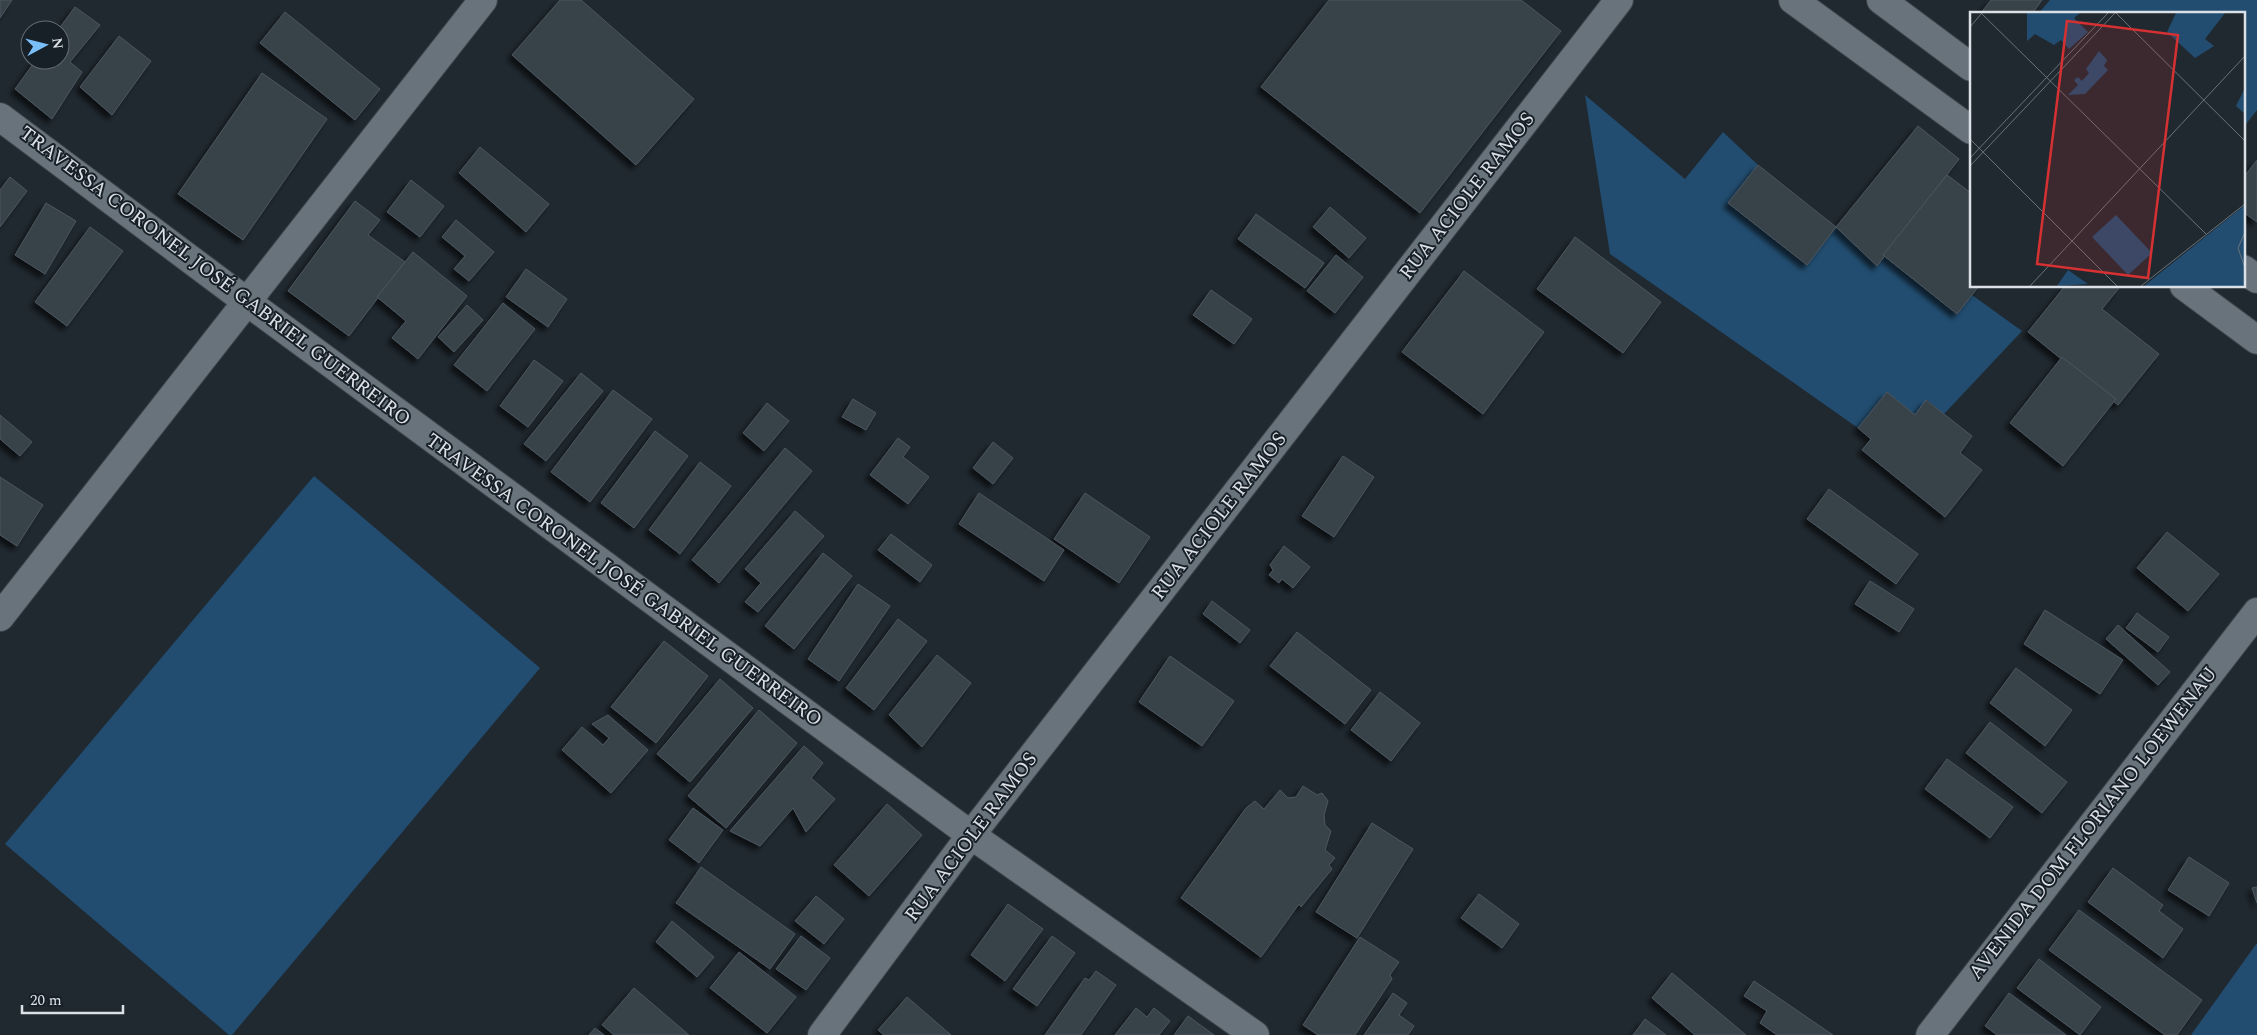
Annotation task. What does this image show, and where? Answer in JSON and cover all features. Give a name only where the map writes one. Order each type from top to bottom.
[{"type":"street","points":[[0,617],[483,0]]},
{"type":"street","name":"RUA ACIOLE RAMOS","points":[[822,1035],[971,835],[1619,0]]},
{"type":"street","points":[[1793,0],[1970,129]]},
{"type":"street","points":[[1881,0],[1970,65]]},
{"type":"street","name":"TRAVESSA CORONEL JOSÉ GABRIEL GUERREIRO","points":[[0,117],[246,301],[971,835],[1255,1035]]},
{"type":"street","points":[[2244,270],[2257,279]]},
{"type":"street","points":[[2187,288],[2257,340]]},
{"type":"street","name":"AVENIDA DOM FLORIANO LOEWENAU","points":[[1930,1035],[2257,612]]},
{"type":"shaded area","points":[[2050,0],[2257,0],[2257,110],[2244,127],[2244,12],[2040,12]]},
{"type":"shaded area","points":[[1585,95],[1685,179],[1723,132],[1758,165],[1728,203],[1806,265],[1836,227],[1876,266],[1883,255],[1956,314],[1972,295],[2022,331],[1944,414],[1927,400],[1915,415],[1887,392],[1858,428],[1610,254]]},
{"type":"shaded area","points":[[314,476],[540,668],[232,1035],[229,1035],[5,844]]},
{"type":"shaded area","points":[[2257,943],[2257,1035],[2191,1035]]},
{"type":"building","points":[[0,0],[12,0],[0,18]]},
{"type":"building","points":[[560,0],[581,0],[694,99],[636,165],[512,55]]},
{"type":"building","points":[[1329,0],[1521,0],[1561,31],[1420,213],[1261,87]]},
{"type":"building","points":[[1991,0],[2042,0],[2033,12],[1982,12]]},
{"type":"building","points":[[75,7],[100,25],[70,62],[70,20],[65,20]]},
{"type":"building","points":[[285,12],[380,89],[355,120],[260,43]]},
{"type":"building","points":[[119,36],[151,61],[112,115],[80,87]]},
{"type":"building","points":[[70,62],[82,72],[52,119],[15,89],[29,70],[70,70]]},
{"type":"building","points":[[262,73],[327,119],[243,240],[178,194]]},
{"type":"building","points":[[1918,126],[1959,159],[1877,266],[1836,227]]},
{"type":"building","points":[[480,147],[549,204],[526,232],[459,173]]},
{"type":"building","points":[[2257,160],[2257,222],[2244,213],[2244,177]]},
{"type":"building","points":[[1758,165],[1836,227],[1807,265],[1728,203]]},
{"type":"building","points":[[1947,175],[1970,192],[1970,288],[1977,288],[1957,314],[1883,255]]},
{"type":"building","points":[[10,177],[27,191],[0,227],[0,190]]},
{"type":"building","points":[[411,180],[444,206],[420,237],[387,212]]},
{"type":"building","points":[[355,201],[380,220],[368,235],[405,262],[349,336],[288,291]]},
{"type":"building","points":[[46,203],[76,221],[45,274],[15,255]]},
{"type":"building","points":[[1330,207],[1366,238],[1349,258],[1313,227]]},
{"type":"building","points":[[1256,214],[1324,263],[1305,288],[1238,239]]},
{"type":"building","points":[[456,220],[494,252],[469,281],[454,269],[465,256],[442,237]]},
{"type":"building","points":[[90,227],[123,251],[67,326],[35,302]]},
{"type":"building","points":[[1575,237],[1661,302],[1623,353],[1537,289]]},
{"type":"building","points":[[413,252],[467,296],[418,359],[392,338],[406,321],[377,297]]},
{"type":"building","points":[[1336,255],[1363,277],[1335,313],[1307,291]]},
{"type":"building","points":[[526,269],[567,299],[548,327],[506,297]]},
{"type":"building","points":[[1464,271],[1544,332],[1483,414],[1402,352]]},
{"type":"building","points":[[2063,288],[2119,288],[2102,309],[2159,354],[2118,405],[2028,332]]},
{"type":"building","points":[[1211,290],[1252,319],[1234,344],[1193,315]]},
{"type":"building","points":[[503,303],[535,329],[487,391],[454,365]]},
{"type":"building","points":[[467,305],[483,320],[454,352],[438,337]]},
{"type":"building","points":[[2062,357],[2116,399],[2063,466],[2010,423]]},
{"type":"building","points":[[534,360],[563,381],[528,427],[500,406]]},
{"type":"building","points":[[581,373],[603,391],[546,461],[524,444]]},
{"type":"building","points":[[613,390],[652,419],[590,502],[551,472]]},
{"type":"building","points":[[1887,392],[1915,415],[1926,400],[1972,436],[1960,453],[1982,470],[1945,517],[1862,450],[1871,439],[1858,428]]},
{"type":"building","points":[[853,399],[876,413],[866,430],[842,417]]},
{"type":"building","points":[[767,403],[789,421],[764,451],[743,433]]},
{"type":"building","points":[[0,415],[32,442],[20,456],[0,439]]},
{"type":"building","points":[[655,431],[688,456],[634,528],[601,503]]},
{"type":"building","points":[[898,438],[910,447],[903,457],[929,477],[908,504],[870,475]]},
{"type":"building","points":[[993,442],[1013,458],[993,484],[973,468]]},
{"type":"building","points":[[785,448],[812,471],[719,583],[692,560]]},
{"type":"building","points":[[1343,456],[1374,477],[1334,537],[1302,516]]},
{"type":"building","points":[[700,462],[731,486],[680,554],[649,530]]},
{"type":"building","points":[[0,477],[43,505],[17,546],[0,535]]},
{"type":"building","points":[[1829,489],[1918,554],[1896,584],[1807,519]]},
{"type":"building","points":[[979,493],[1064,550],[1044,581],[959,524]]},
{"type":"building","points":[[1085,493],[1150,537],[1119,583],[1054,539]]},
{"type":"building","points":[[795,511],[824,536],[758,612],[745,602],[761,583],[745,569]]},
{"type":"building","points":[[2167,532],[2219,574],[2188,611],[2137,568]]},
{"type":"building","points":[[891,534],[932,565],[920,582],[878,550]]},
{"type":"building","points":[[1284,546],[1310,567],[1293,588],[1282,579],[1279,583],[1269,575],[1273,570],[1270,565]]},
{"type":"building","points":[[823,553],[852,576],[794,649],[765,626]]},
{"type":"building","points":[[1870,581],[1914,609],[1899,632],[1855,604]]},
{"type":"building","points":[[858,584],[890,606],[839,681],[808,659]]},
{"type":"building","points":[[1212,601],[1250,630],[1240,643],[1203,614]]},
{"type":"building","points":[[2045,610],[2123,660],[2100,694],[2024,644]]},
{"type":"building","points":[[2137,613],[2169,637],[2158,652],[2126,628]]},
{"type":"building","points":[[898,619],[927,641],[874,710],[846,688]]},
{"type":"building","points":[[2118,625],[2170,672],[2158,685],[2106,639]]},
{"type":"building","points":[[1297,632],[1371,690],[1345,724],[1270,666]]},
{"type":"building","points":[[664,641],[708,676],[656,743],[611,707]]},
{"type":"building","points":[[937,655],[971,683],[922,747],[889,715]]},
{"type":"building","points":[[1170,656],[1234,701],[1202,746],[1139,702]]},
{"type":"building","points":[[2016,668],[2072,710],[2045,746],[1990,703]]},
{"type":"building","points":[[720,679],[753,708],[690,782],[657,754]]},
{"type":"building","points":[[1380,692],[1420,723],[1391,761],[1351,730]]},
{"type":"building","points":[[759,710],[797,743],[726,828],[688,796]]},
{"type":"building","points":[[608,715],[648,750],[611,793],[562,750],[582,727],[603,745],[609,738],[592,724]]},
{"type":"building","points":[[1990,722],[2067,782],[2042,813],[1966,753]]},
{"type":"building","points":[[804,746],[823,763],[811,778],[835,799],[806,832],[793,808],[760,846],[730,831]]},
{"type":"building","points":[[1947,759],[2013,807],[1990,838],[1925,789]]},
{"type":"building","points":[[1303,786],[1317,795],[1322,793],[1328,801],[1324,815],[1325,825],[1331,831],[1325,850],[1335,858],[1329,865],[1332,869],[1301,907],[1299,904],[1261,957],[1181,898],[1246,808],[1255,801],[1264,809],[1280,790],[1288,798],[1296,797]]},
{"type":"building","points":[[887,804],[922,835],[869,896],[834,865]]},
{"type":"building","points":[[693,808],[723,830],[699,863],[669,840]]},
{"type":"building","points":[[1372,823],[1413,849],[1357,938],[1316,912]]},
{"type":"building","points":[[2189,857],[2229,883],[2209,916],[2168,890]]},
{"type":"building","points":[[701,867],[795,934],[770,969],[676,903]]},
{"type":"building","points":[[2113,868],[2163,905],[2159,911],[2183,929],[2163,958],[2088,902]]},
{"type":"building","points":[[2257,887],[2257,903],[2252,888]]},
{"type":"building","points":[[1479,894],[1519,924],[1502,948],[1461,918]]},
{"type":"building","points":[[816,896],[844,919],[824,944],[795,921]]},
{"type":"building","points":[[1008,904],[1043,929],[1005,981],[971,955]]},
{"type":"building","points":[[2079,910],[2202,1000],[2177,1035],[2165,1035],[2049,950]]},
{"type":"building","points":[[672,921],[714,957],[697,977],[656,942]]},
{"type":"building","points":[[801,936],[830,958],[806,990],[776,969]]},
{"type":"building","points":[[1052,936],[1075,953],[1037,1006],[1013,989]]},
{"type":"building","points":[[1360,937],[1399,962],[1390,975],[1392,979],[1355,1035],[1318,1035],[1303,1025]]},
{"type":"building","points":[[739,952],[796,997],[767,1033],[710,988]]},
{"type":"building","points":[[2039,959],[2101,1007],[2080,1035],[2017,988]]},
{"type":"building","points":[[1096,971],[1116,985],[1081,1035],[1045,1035],[1085,978],[1089,980]]},
{"type":"building","points":[[1672,973],[1746,1035],[1695,1035],[1652,998]]},
{"type":"building","points":[[1754,981],[1833,1035],[1777,1035],[1760,1023],[1767,1011],[1744,996]]},
{"type":"building","points":[[634,988],[689,1035],[614,1035],[602,1025]]},
{"type":"building","points":[[1393,993],[1407,1003],[1399,1015],[1414,1026],[1408,1035],[1364,1035]]},
{"type":"building","points":[[2009,993],[2066,1035],[1997,1035],[1985,1026]]},
{"type":"building","points":[[907,997],[951,1035],[884,1035],[878,1030]]},
{"type":"building","points":[[1136,1008],[1147,1017],[1154,1008],[1170,1021],[1159,1035],[1115,1035]]},
{"type":"building","points":[[1188,1016],[1214,1035],[1174,1035]]},
{"type":"building","points":[[1645,1019],[1666,1035],[1633,1035]]},
{"type":"building","points":[[595,1028],[604,1035],[589,1035]]}]
